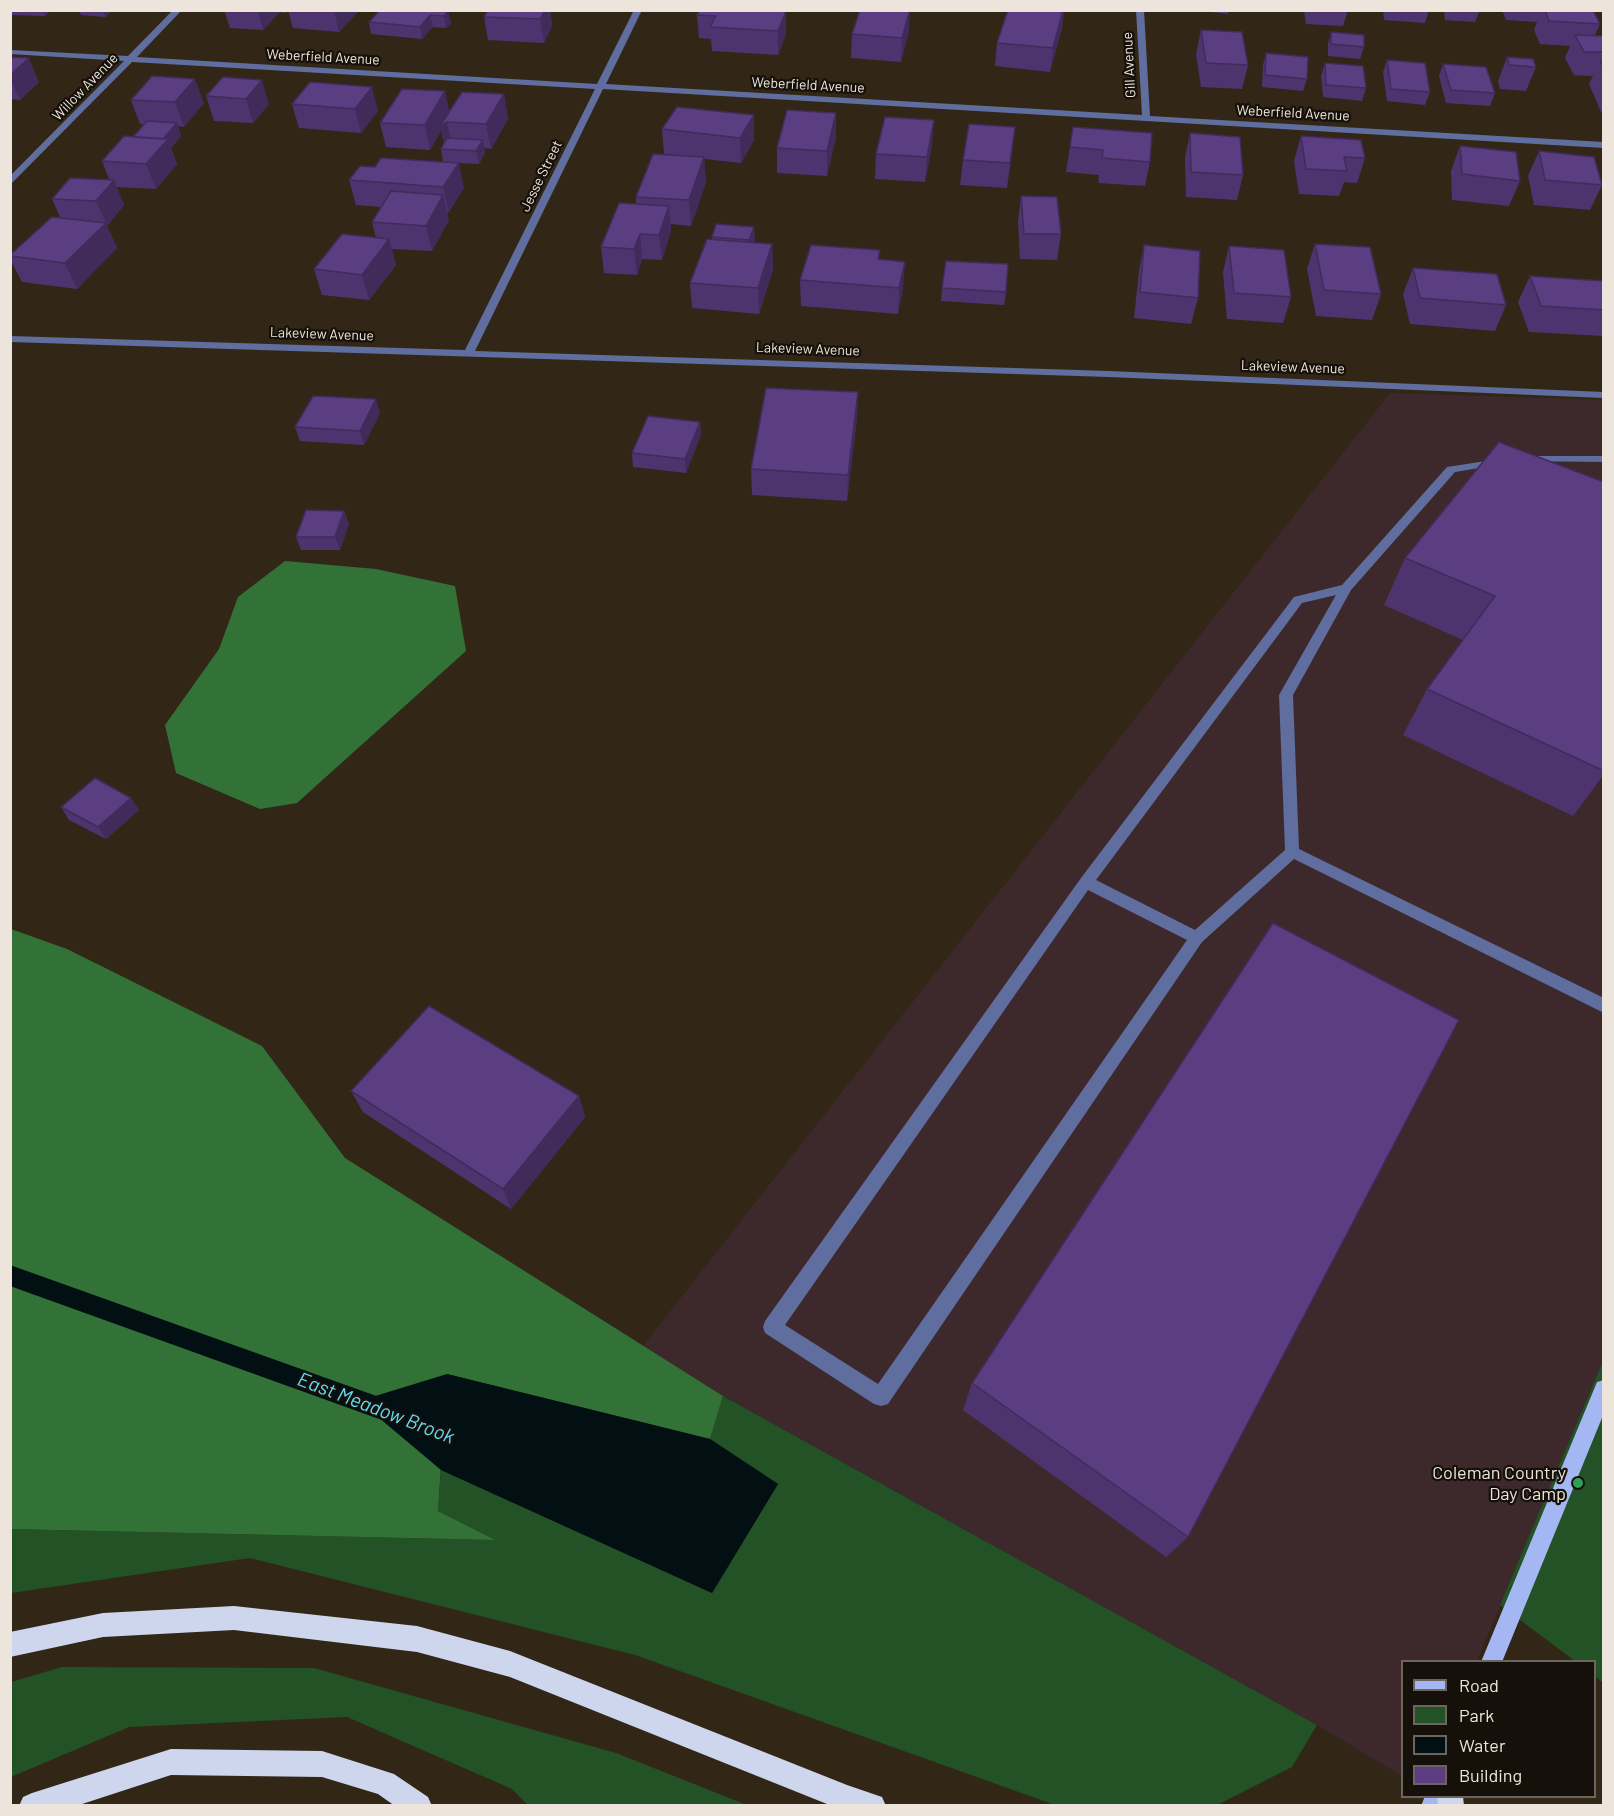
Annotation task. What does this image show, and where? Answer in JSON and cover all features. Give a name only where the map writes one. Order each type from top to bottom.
[{"type":"highway","points":[[10,1645],[103,1625],[234,1618],[417,1639],[510,1664],[847,1798],[873,1806]]},
{"type":"highway","points":[[32,1806],[171,1762],[322,1764],[385,1783],[419,1806]]},
{"type":"main road","points":[[1492,1660],[1604,1389]]},
{"type":"street","name":"Willow Avenue","points":[[10,182],[178,10]]},
{"type":"street","name":"Jesse Street","points":[[469,353],[638,10]]},
{"type":"street","name":"Gill Avenue","points":[[1140,10],[1146,118]]},
{"type":"street","name":"Weberfield Avenue","points":[[10,52],[1604,145]]},
{"type":"street","name":"Lakeview Avenue","points":[[10,339],[1109,374],[1604,395]]},
{"type":"street","points":[[1292,852],[1286,695],[1346,588],[1451,469],[1528,458],[1604,459]]},
{"type":"street","points":[[1292,852],[1197,938],[881,1397],[772,1327],[1086,882],[1298,600],[1346,588]]},
{"type":"street","points":[[1292,852],[1604,1006]]},
{"type":"street","points":[[1086,882],[1197,938]]},
{"type":"shaded area","points":[[1390,393],[1603,400],[1603,1361],[1477,1660],[1401,1660],[1401,1775],[1317,1725],[723,1396],[643,1346]]},
{"type":"green space","points":[[285,561],[376,569],[455,586],[466,651],[297,803],[260,809],[176,773],[165,725],[219,649],[238,597]]},
{"type":"green space","points":[[11,929],[67,949],[262,1046],[345,1158],[723,1396],[710,1439],[447,1374],[438,1511],[495,1540],[11,1529]]},
{"type":"green space","name":"Coleman Country Day Camp","points":[[1603,1361],[1603,1683],[1596,1677],[1596,1660],[1574,1660],[1500,1605]]},
{"type":"green space","points":[[723,1396],[1317,1725],[1292,1767],[1217,1805],[1055,1805],[635,1655],[250,1558],[11,1593],[10,1529],[493,1540],[438,1511],[441,1470],[712,1593],[778,1484],[710,1439]]},
{"type":"green space","points":[[62,1667],[314,1668],[616,1753],[747,1805],[528,1805],[512,1789],[347,1717],[129,1727],[11,1777],[11,1682]]},
{"type":"water","points":[[447,1374],[710,1439],[778,1484],[712,1593],[441,1470],[359,1401]]},
{"type":"building","points":[[380,10],[448,11],[444,16],[430,15],[420,27],[369,22]]},
{"type":"building","points":[[488,10],[545,10],[540,19],[484,17]]},
{"type":"building","points":[[700,10],[786,11],[778,31],[710,27],[716,16],[697,15]]},
{"type":"building","points":[[860,10],[910,10],[902,38],[852,34]]},
{"type":"building","points":[[1008,10],[1063,10],[1053,48],[997,43]]},
{"type":"building","points":[[1545,10],[1593,10],[1600,24],[1549,21]]},
{"type":"building","points":[[1201,30],[1242,32],[1248,65],[1206,63]]},
{"type":"building","points":[[1331,32],[1364,35],[1364,47],[1331,44]]},
{"type":"building","points":[[1575,35],[1604,36],[1604,52],[1584,52]]},
{"type":"building","points":[[1266,53],[1308,57],[1307,79],[1265,75]]},
{"type":"building","points":[[10,57],[29,58],[10,75]]},
{"type":"building","points":[[1507,57],[1533,59],[1536,67],[1509,65]]},
{"type":"building","points":[[1387,60],[1425,63],[1430,92],[1391,89]]},
{"type":"building","points":[[1325,63],[1363,66],[1366,88],[1326,85]]},
{"type":"building","points":[[1443,64],[1486,67],[1495,93],[1451,90]]},
{"type":"building","points":[[152,76],[195,79],[175,102],[131,100]]},
{"type":"building","points":[[223,77],[262,80],[246,99],[206,96]]},
{"type":"building","points":[[310,82],[372,87],[355,109],[292,104]]},
{"type":"building","points":[[402,89],[445,91],[425,125],[380,123]]},
{"type":"building","points":[[462,92],[504,94],[486,124],[447,122],[440,126]]},
{"type":"building","points":[[677,107],[754,115],[740,138],[662,129]]},
{"type":"building","points":[[787,110],[836,113],[827,151],[777,148]]},
{"type":"building","points":[[885,117],[934,120],[927,157],[876,154]]},
{"type":"building","points":[[147,121],[177,123],[163,139],[133,137]]},
{"type":"building","points":[[969,124],[1015,127],[1010,163],[963,160]]},
{"type":"building","points":[[1073,127],[1152,133],[1150,162],[1102,158],[1103,150],[1070,147]]},
{"type":"building","points":[[1190,133],[1240,137],[1243,175],[1191,172]]},
{"type":"building","points":[[124,136],[168,139],[146,164],[102,161]]},
{"type":"building","points":[[1301,136],[1361,140],[1365,158],[1344,157],[1347,171],[1306,169]]},
{"type":"building","points":[[447,138],[483,140],[476,151],[441,149]]},
{"type":"building","points":[[1460,146],[1516,152],[1520,181],[1462,174]]},
{"type":"building","points":[[1539,151],[1594,157],[1602,185],[1545,180]]},
{"type":"building","points":[[653,154],[704,157],[689,200],[636,197]]},
{"type":"building","points":[[381,158],[459,163],[443,187],[349,180],[360,166],[375,167]]},
{"type":"building","points":[[70,178],[114,180],[96,201],[52,199]]},
{"type":"building","points":[[391,191],[443,195],[426,226],[372,222]]},
{"type":"building","points":[[1021,196],[1057,197],[1061,234],[1024,234]]},
{"type":"building","points":[[619,203],[669,206],[659,235],[640,234],[634,249],[601,247]]},
{"type":"building","points":[[52,217],[106,223],[65,263],[10,256],[10,255]]},
{"type":"building","points":[[716,224],[754,227],[749,240],[712,237]]},
{"type":"building","points":[[342,234],[389,239],[362,275],[314,269]]},
{"type":"building","points":[[707,239],[772,244],[758,288],[690,283]]},
{"type":"building","points":[[1315,244],[1370,247],[1381,294],[1324,290]]},
{"type":"building","points":[[811,245],[880,250],[878,259],[905,262],[899,288],[800,280]]},
{"type":"building","points":[[1144,245],[1200,251],[1198,298],[1140,292]]},
{"type":"building","points":[[1229,246],[1284,250],[1291,297],[1234,293]]},
{"type":"building","points":[[946,261],[1008,264],[1006,292],[942,288]]},
{"type":"building","points":[[1413,268],[1497,274],[1506,305],[1420,298]]},
{"type":"building","points":[[1530,276],[1604,281],[1604,310],[1541,306]]},
{"type":"building","points":[[766,388],[858,392],[848,475],[751,469]]},
{"type":"building","points":[[313,396],[376,399],[360,431],[295,427]]},
{"type":"building","points":[[648,416],[700,422],[685,459],[632,453]]},
{"type":"building","points":[[1499,442],[1604,482],[1604,771],[1427,689],[1495,596],[1405,558]]},
{"type":"building","points":[[306,510],[344,511],[335,537],[296,537]]},
{"type":"building","points":[[95,778],[131,798],[98,827],[61,807]]},
{"type":"building","points":[[1273,923],[1459,1020],[1188,1537],[972,1383]]},
{"type":"building","points":[[429,1006],[579,1096],[503,1189],[351,1091]]},
{"type":"waterway","name":"East Meadow Brook","points":[[10,1275],[382,1409]]},
{"type":"place","name":"Coleman Country Day Camp","points":[[1578,1483]]}]
